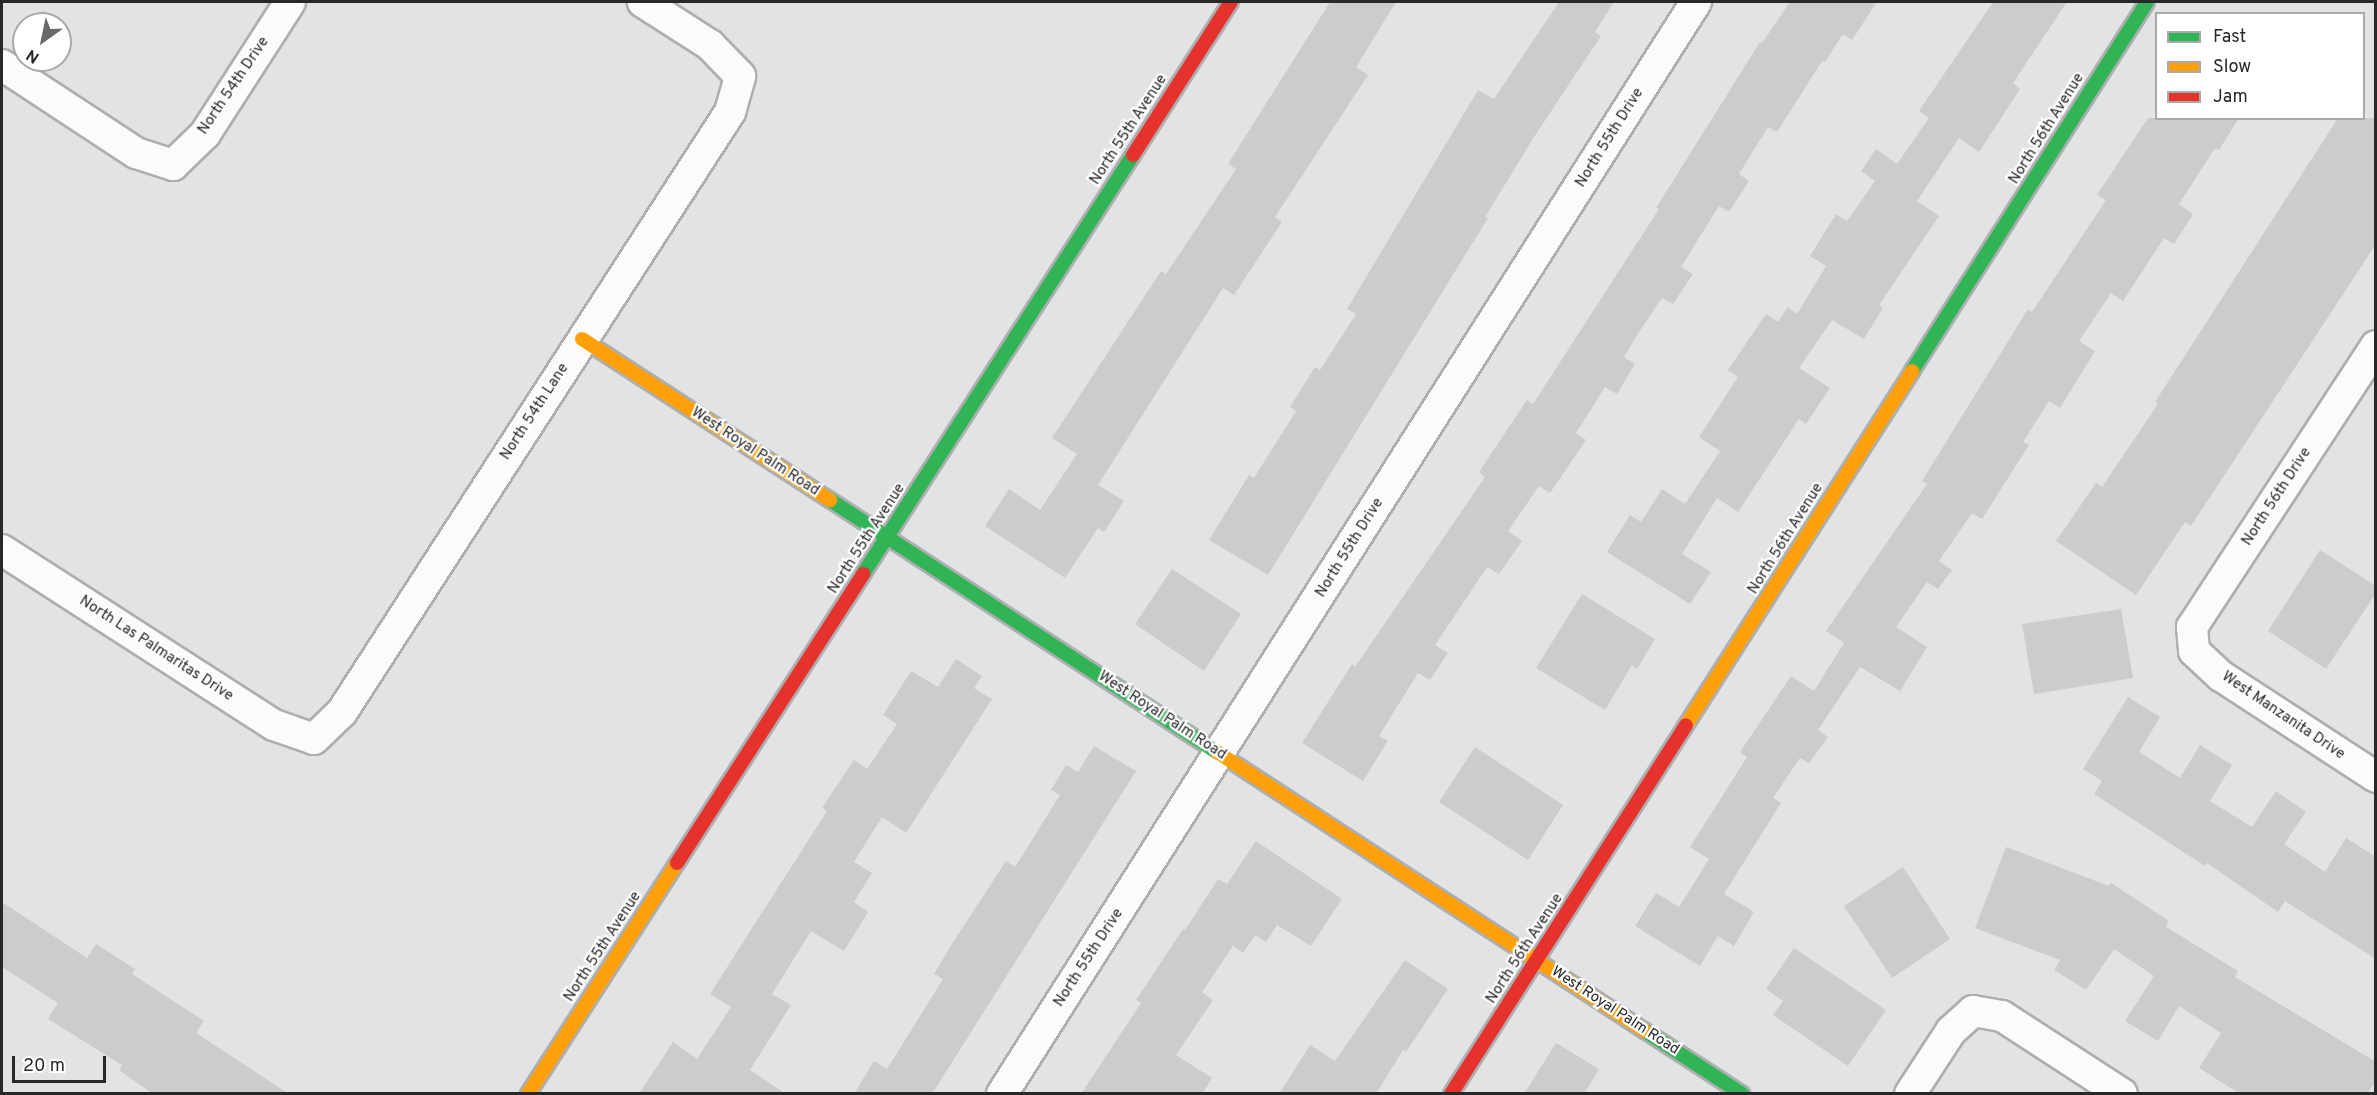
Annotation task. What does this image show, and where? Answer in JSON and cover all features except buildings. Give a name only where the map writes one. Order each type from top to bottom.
[{"type":"street","name":"North 54th Drive","points":[[2,64],[136,153],[173,165],[204,134],[290,2]]},
{"type":"street","name":"North 54th Lane","points":[[314,739],[342,712],[729,112],[741,76],[710,45],[643,2]]},
{"type":"street","name":"North 55th Avenue","points":[[528,1094],[1231,2]]},
{"type":"street","name":"North 55th Drive","points":[[1002,1094],[1696,2]]},
{"type":"street","name":"North 56th Avenue","points":[[1451,1094],[2147,2]]},
{"type":"street","name":"West Royal Palm Road","points":[[582,339],[1742,1094]]},
{"type":"street","name":"North 56th Drive","points":[[2194,651],[2192,627],[2376,346]]},
{"type":"street","name":"North Las Palmaritas Drive","points":[[2,550],[274,725],[314,739]]},
{"type":"street","name":"West Manzanita Drive","points":[[2194,651],[2221,676],[2376,777]]},
{"type":"street","points":[[1910,1094],[1951,1031],[1973,1011],[2002,1016],[2122,1094]]},
{"type":"traffic: fast","points":[[1912,371],[2147,2]]},
{"type":"traffic: fast","points":[[863,574],[1133,155]]},
{"type":"traffic: fast","points":[[830,500],[1217,752]]},
{"type":"traffic: fast","points":[[1645,1031],[1742,1094]]},
{"type":"traffic: slow","points":[[582,339],[830,500]]},
{"type":"traffic: slow","points":[[1686,725],[1912,371]]},
{"type":"traffic: slow","points":[[1217,752],[1645,1031]]},
{"type":"traffic: slow","points":[[528,1094],[677,863]]},
{"type":"traffic: jam","points":[[1133,155],[1231,2]]},
{"type":"traffic: jam","points":[[677,863],[863,574]]},
{"type":"traffic: jam","points":[[1451,1094],[1686,725]]}]
